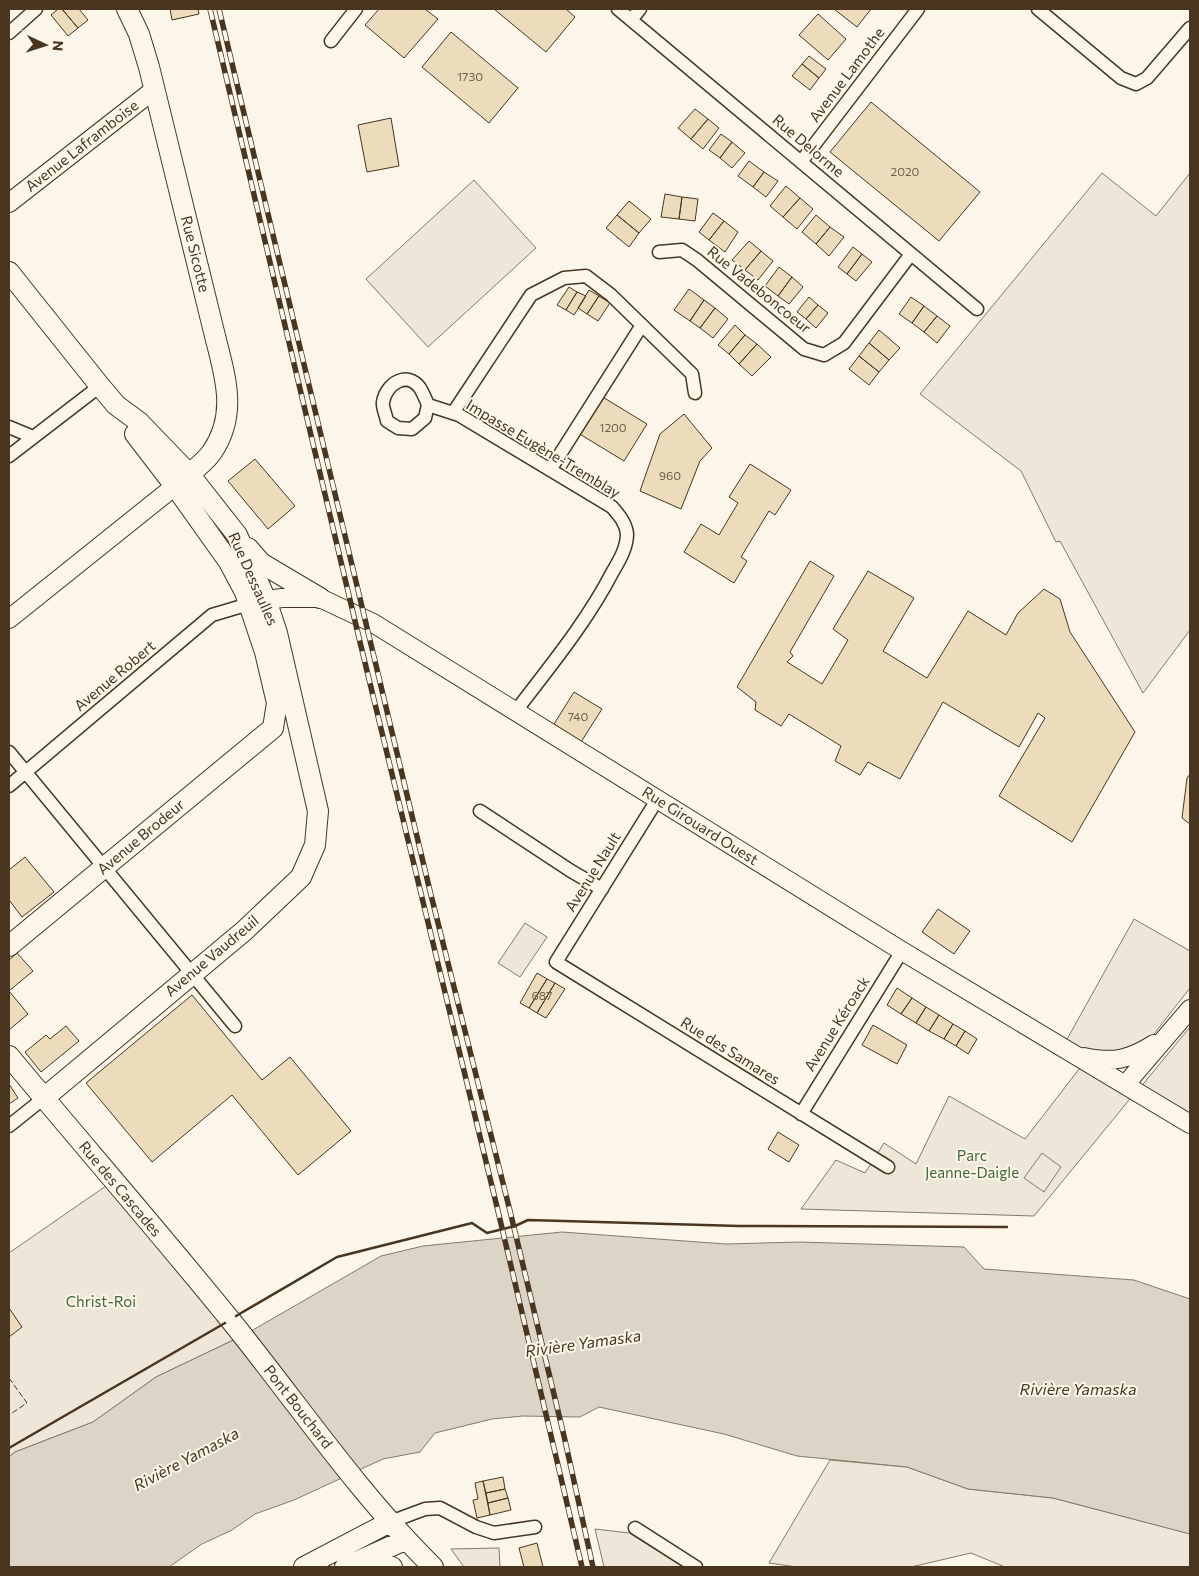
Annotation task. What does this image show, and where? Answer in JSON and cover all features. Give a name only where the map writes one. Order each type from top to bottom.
[{"type":"main road","name":"Rue Sicotte","points":[[127,9],[139,34],[155,89],[225,376],[228,403],[227,419],[212,452],[182,480]]},
{"type":"main road","name":"Rue Dessaulles","points":[[9,272],[116,405],[139,422],[182,480],[229,562],[258,602],[277,633],[300,736]]},
{"type":"main road","name":"Rue Dessaulles","points":[[182,480],[237,536],[258,602],[277,702],[273,728]]},
{"type":"main road","points":[[237,536],[261,563],[320,598]]},
{"type":"main road","points":[[273,728],[288,729],[300,736]]},
{"type":"main road","name":"Avenue Brodeur","points":[[9,946],[273,728]]},
{"type":"main road","name":"Avenue Vaudreuil","points":[[44,1098],[244,931],[302,876],[315,845],[318,811],[300,736]]},
{"type":"main road","name":"Rue des Cascades","points":[[9,1056],[232,1322]]},
{"type":"main road","name":"Pont Bouchard","points":[[232,1322],[390,1522],[405,1540],[433,1567]]},
{"type":"main road","points":[[304,1567],[390,1522]]},
{"type":"main road","points":[[345,1567],[405,1540]]},
{"type":"main road","points":[[345,1567],[381,1564],[392,1567]]},
{"type":"street","points":[[9,32],[36,9]]},
{"type":"street","points":[[330,41],[356,9]]},
{"type":"street","name":"Rue Delorme","points":[[618,9],[977,308]]},
{"type":"street","points":[[631,20],[640,9]]},
{"type":"street","name":"Avenue Lamothe","points":[[801,162],[918,9]]},
{"type":"street","points":[[1038,9],[1122,78],[1136,84],[1146,78],[1190,28]]},
{"type":"street","name":"Avenue Laframboise","points":[[9,203],[155,89]]},
{"type":"street","name":"Rue Vadeboncoeur","points":[[659,252],[682,250],[697,260],[804,349],[824,355],[844,343],[911,254]]},
{"type":"street","points":[[453,413],[530,295],[564,278],[586,276],[611,295],[692,374],[695,393]]},
{"type":"street","points":[[550,470],[642,325]]},
{"type":"street","points":[[9,456],[100,386]]},
{"type":"street","name":"Impasse Eugène-Tremblay","points":[[428,405],[459,415],[612,507],[622,520],[627,533],[624,550],[608,581],[580,626],[516,712]]},
{"type":"street","points":[[9,427],[33,437]]},
{"type":"street","points":[[9,619],[182,480]]},
{"type":"street","points":[[258,602],[320,598]]},
{"type":"street","name":"Rue Girouard Ouest","points":[[320,598],[373,623],[902,951],[1190,1124]]},
{"type":"street","name":"Avenue Robert","points":[[9,786],[212,615],[258,602]]},
{"type":"street","points":[[9,752],[235,1026]]},
{"type":"street","name":"Avenue Nault","points":[[556,962],[657,800]]},
{"type":"street","points":[[480,811],[571,871],[602,889]]},
{"type":"street","name":"Avenue Kéroack","points":[[801,1114],[902,951]]},
{"type":"street","name":"Rue des Samares","points":[[556,962],[888,1167]]},
{"type":"street","points":[[1125,1085],[1190,1009]]},
{"type":"street","points":[[1079,1056],[1100,1060],[1122,1060],[1143,1051],[1167,1035]]},
{"type":"street","name":"Avenue Vaudreuil","points":[[9,1126],[44,1098]]},
{"type":"street","points":[[390,1522],[425,1509],[440,1508],[476,1527],[494,1533],[535,1527]]},
{"type":"street","points":[[635,1528],[696,1567]]},
{"type":"green space","points":[[1102,173],[1156,216],[1190,173],[1190,630],[1143,693],[1060,541],[1056,542],[1021,471],[920,394]]},
{"type":"green space","points":[[474,180],[536,248],[428,347],[366,279]]},
{"type":"green space","points":[[1134,919],[1190,951],[1190,988],[1154,1034],[1138,1048],[1122,1055],[1083,1049],[1066,1041]]},
{"type":"green space","name":"Parc Jeanne-Daigle","points":[[1190,1027],[1190,1127],[1134,1094],[1034,1216],[801,1209],[836,1160],[865,1173],[884,1143],[916,1164],[949,1096],[1025,1139],[1083,1064],[1135,1094]]},
{"type":"green space","name":"Christ-Roi","points":[[116,1179],[246,1334],[156,1377],[93,1422],[15,1452],[9,1457],[9,1253]]},
{"type":"green space","points":[[830,1460],[907,1467],[968,1489],[1053,1498],[1187,1533],[1190,1534],[1190,1567],[1005,1567],[971,1553],[911,1567],[797,1567],[769,1563]]},
{"type":"green space","points":[[595,1529],[629,1533],[683,1567],[604,1567]]},
{"type":"green space","points":[[499,1548],[500,1567],[464,1567],[451,1549]]},
{"type":"shaded area","points":[[525,923],[547,937],[520,977],[498,963]]},
{"type":"shaded area","points":[[1042,1153],[1061,1167],[1044,1192],[1024,1178]]},
{"type":"water","name":"Rivière Yamaska","points":[[562,1232],[726,1244],[800,1242],[964,1247],[984,1269],[1134,1280],[1190,1299],[1190,1534],[1053,1498],[968,1489],[907,1467],[797,1456],[724,1434],[599,1407],[580,1417],[523,1416],[492,1419],[435,1433],[420,1452],[383,1459],[294,1500],[255,1514],[232,1530],[202,1544],[169,1567],[9,1567],[9,1457],[15,1452],[93,1422],[156,1377],[246,1334],[381,1256],[423,1246]]},
{"type":"building","points":[[58,9],[62,9],[78,28],[68,36],[51,15]]},
{"type":"building","points":[[62,9],[79,9],[88,20],[78,28]]},
{"type":"building","points":[[170,9],[198,9],[199,14],[172,20]]},
{"type":"building","points":[[379,9],[425,9],[438,19],[404,58],[365,25]]},
{"type":"building","points":[[494,9],[566,9],[575,17],[546,52]]},
{"type":"building","points":[[834,9],[871,9],[857,27]]},
{"type":"building","points":[[818,14],[846,39],[828,60],[799,35]]},
{"type":"building","points":[[451,32],[518,88],[489,123],[422,67]]},
{"type":"building","points":[[809,56],[826,69],[819,78],[802,64]]},
{"type":"building","points":[[802,64],[819,78],[810,90],[792,76]]},
{"type":"building","points":[[871,102],[980,192],[939,241],[830,152]]},
{"type":"building","points":[[695,109],[708,119],[691,139],[678,128]]},
{"type":"building","points":[[391,118],[399,166],[367,172],[358,125]]},
{"type":"building","points":[[708,119],[719,128],[703,149],[691,139]]},
{"type":"building","points":[[721,134],[732,142],[720,158],[709,150]]},
{"type":"building","points":[[732,142],[745,153],[732,168],[720,158]]},
{"type":"building","points":[[749,161],[764,172],[753,187],[738,176]]},
{"type":"building","points":[[764,172],[778,181],[766,197],[753,187]]},
{"type":"building","points":[[786,186],[800,198],[783,217],[770,206]]},
{"type":"building","points":[[665,194],[682,197],[679,219],[661,217]]},
{"type":"building","points":[[682,197],[698,199],[695,221],[679,219]]},
{"type":"building","points":[[800,198],[813,209],[797,229],[783,217]]},
{"type":"building","points":[[629,201],[651,219],[639,233],[617,215]]},
{"type":"building","points":[[713,213],[724,221],[709,240],[699,232]]},
{"type":"building","points":[[617,215],[639,233],[629,247],[606,228]]},
{"type":"building","points":[[816,215],[830,227],[816,244],[802,232]]},
{"type":"building","points":[[724,221],[738,232],[725,252],[709,240]]},
{"type":"building","points":[[830,227],[844,237],[829,256],[816,244]]},
{"type":"building","points":[[749,241],[761,251],[745,270],[732,260]]},
{"type":"building","points":[[853,247],[862,254],[847,274],[838,267]]},
{"type":"building","points":[[761,251],[773,261],[758,280],[745,270]]},
{"type":"building","points":[[862,254],[872,262],[856,281],[847,274]]},
{"type":"building","points":[[779,267],[792,277],[778,296],[765,286]]},
{"type":"building","points":[[792,277],[803,287],[789,304],[778,296]]},
{"type":"building","points":[[569,287],[577,292],[566,310],[557,305]]},
{"type":"building","points":[[689,289],[704,300],[690,321],[674,310]]},
{"type":"building","points":[[589,290],[599,296],[587,314],[578,308]]},
{"type":"building","points":[[577,292],[586,296],[574,315],[566,310]]},
{"type":"building","points":[[599,296],[610,303],[598,321],[587,314]]},
{"type":"building","points":[[809,297],[818,305],[806,319],[797,312]]},
{"type":"building","points":[[911,297],[924,306],[912,323],[899,314]]},
{"type":"building","points":[[704,300],[715,308],[700,328],[690,321]]},
{"type":"building","points":[[818,305],[828,313],[816,328],[806,319]]},
{"type":"building","points":[[924,306],[937,316],[924,332],[912,323]]},
{"type":"building","points":[[715,308],[728,319],[713,338],[700,328]]},
{"type":"building","points":[[937,316],[950,326],[937,343],[924,332]]},
{"type":"building","points":[[735,325],[745,335],[729,354],[718,345]]},
{"type":"building","points":[[879,330],[900,348],[889,360],[869,343]]},
{"type":"building","points":[[745,335],[757,344],[739,364],[729,354]]},
{"type":"building","points":[[869,343],[889,360],[879,372],[859,356]]},
{"type":"building","points":[[757,344],[771,357],[752,376],[739,364]]},
{"type":"building","points":[[859,356],[879,372],[869,385],[849,369]]},
{"type":"building","points":[[601,396],[647,424],[624,461],[578,433]]},
{"type":"building","points":[[684,414],[712,448],[700,461],[681,509],[640,491],[660,434]]},
{"type":"building","points":[[255,459],[295,506],[268,529],[228,481]]},
{"type":"building","points":[[750,464],[791,490],[775,515],[769,511],[741,557],[747,561],[734,583],[684,552],[701,524],[719,535],[738,503],[729,497]]},
{"type":"building","points":[[810,561],[834,576],[790,652],[793,656],[787,662],[822,684],[848,640],[833,629],[868,571],[914,598],[883,651],[927,678],[968,611],[1006,635],[1018,613],[1044,589],[1060,599],[1070,632],[1135,732],[1072,842],[999,796],[1045,718],[1038,713],[1019,747],[943,702],[900,779],[868,762],[860,775],[835,761],[841,746],[789,714],[781,726],[755,710],[756,702],[737,687]]},
{"type":"building","points":[[574,692],[602,709],[581,742],[554,724]]},
{"type":"building","points":[[1190,774],[1190,824],[1182,818],[1187,778]]},
{"type":"building","points":[[25,857],[54,892],[22,917],[9,900],[9,870]]},
{"type":"building","points":[[938,909],[970,931],[954,954],[922,932]]},
{"type":"building","points":[[17,953],[33,971],[9,991],[9,960]]},
{"type":"building","points":[[537,973],[547,979],[529,1008],[520,1003]]},
{"type":"building","points":[[547,979],[555,983],[537,1013],[529,1008]]},
{"type":"building","points":[[555,983],[565,989],[546,1018],[537,1013]]},
{"type":"building","points":[[897,988],[912,998],[901,1014],[887,1005]]},
{"type":"building","points":[[9,991],[28,1014],[9,1030]]},
{"type":"building","points":[[192,995],[262,1080],[290,1057],[351,1131],[298,1175],[232,1095],[152,1162],[86,1083]]},
{"type":"building","points":[[912,998],[926,1007],[916,1023],[901,1014]]},
{"type":"building","points":[[926,1007],[939,1015],[929,1031],[916,1023]]},
{"type":"building","points":[[939,1015],[953,1024],[944,1039],[929,1031]]},
{"type":"building","points":[[953,1024],[965,1031],[956,1046],[944,1039]]},
{"type":"building","points":[[873,1025],[907,1045],[897,1064],[862,1045]]},
{"type":"building","points":[[66,1026],[79,1041],[41,1072],[25,1052],[46,1035],[50,1039]]},
{"type":"building","points":[[965,1031],[977,1039],[968,1054],[956,1046]]},
{"type":"building","points":[[9,1084],[18,1098],[9,1104]]},
{"type":"building","points":[[778,1132],[799,1145],[789,1162],[768,1149]]},
{"type":"building","points":[[9,1308],[22,1327],[9,1337]]},
{"type":"building","points":[[503,1477],[505,1489],[486,1493],[483,1481]]},
{"type":"building","points":[[483,1481],[490,1515],[477,1518],[473,1500],[478,1499],[475,1483]]},
{"type":"building","points":[[505,1489],[508,1498],[488,1503],[486,1493]]},
{"type":"building","points":[[508,1498],[511,1510],[490,1515],[488,1503]]},
{"type":"building","points":[[537,1543],[543,1567],[524,1567],[519,1548]]},
{"type":"railway","points":[[210,9],[582,1567]]},
{"type":"railway","points":[[219,9],[430,891],[510,1211],[564,1436],[593,1567]]},
{"type":"fence","points":[[9,1378],[27,1403],[9,1415]]},
{"type":"wall","points":[[236,1316],[337,1257],[472,1223],[487,1233],[515,1226],[528,1220],[739,1226],[1007,1227]]},
{"type":"wall","points":[[9,1448],[225,1323]]}]
